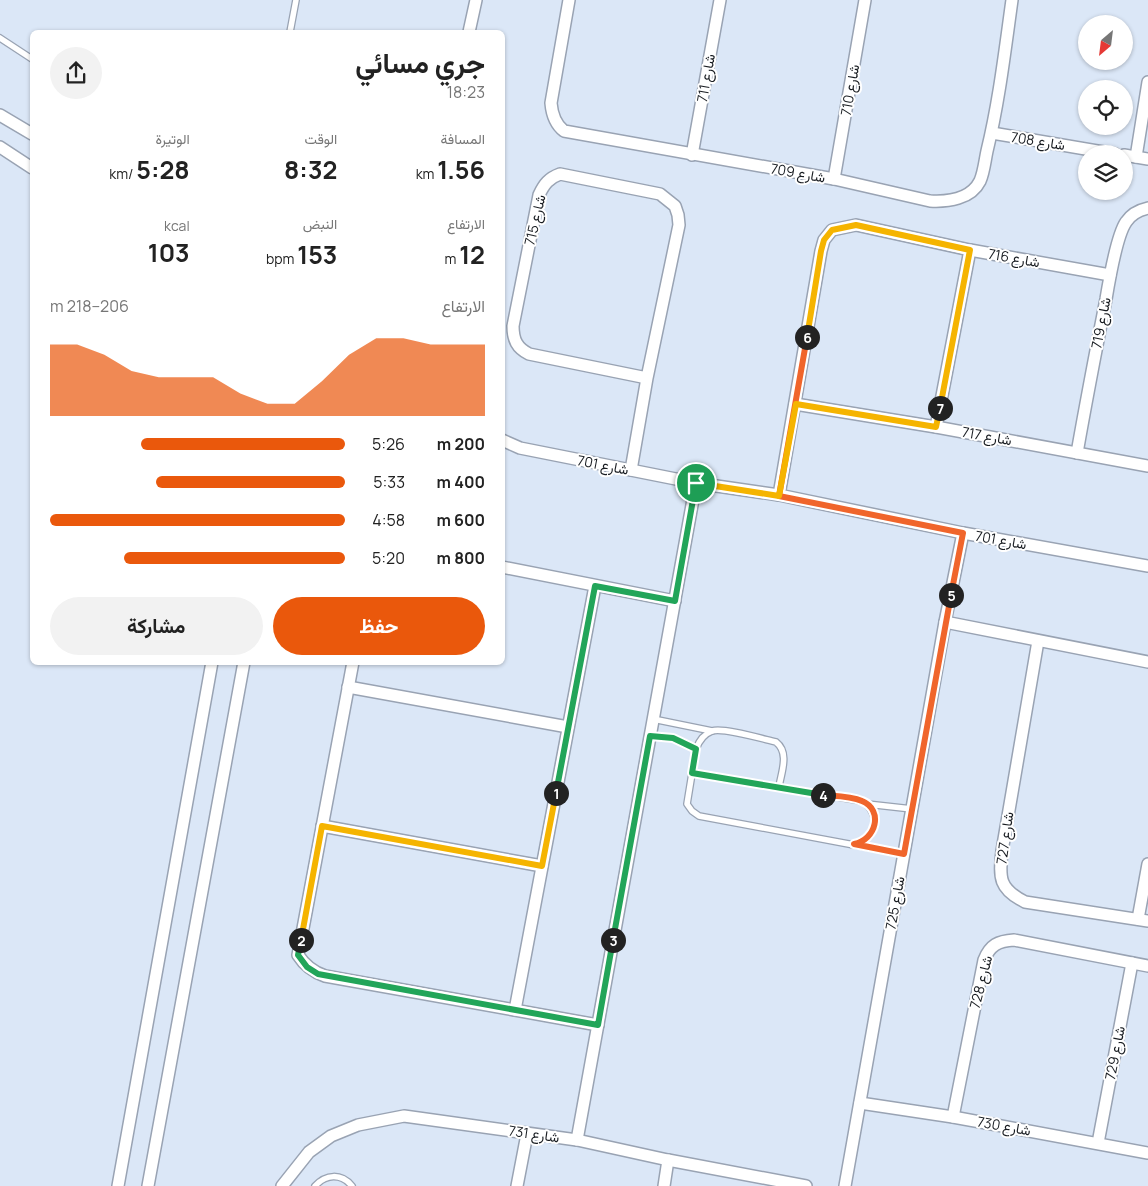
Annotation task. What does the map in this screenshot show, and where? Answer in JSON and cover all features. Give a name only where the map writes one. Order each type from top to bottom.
[{"type":"street","points":[[469,30],[476,0]]},
{"type":"street","name":"شارع 709","points":[[569,0],[551,103],[552,114],[558,126],[564,132],[834,179],[930,201],[943,202],[963,197],[980,180],[992,133],[1012,0]]},
{"type":"street","name":"شارع 711","points":[[692,155],[720,0]]},
{"type":"street","name":"شارع 710","points":[[834,179],[865,0]]},
{"type":"street","points":[[1136,157],[1148,82]]},
{"type":"street","points":[[0,115],[30,131]]},
{"type":"street","name":"شارع 708","points":[[992,133],[1078,148]]},
{"type":"street","points":[[0,147],[30,167]]},
{"type":"street","points":[[1133,156],[1148,160]]},
{"type":"street","name":"شارع 715","points":[[631,470],[647,378],[679,225],[678,215],[675,206],[660,194],[560,174],[554,176],[548,180],[539,195],[513,326],[513,336],[516,343],[522,351],[529,354],[647,378]]},
{"type":"street","name":"شارع 719","points":[[1077,453],[1110,275],[1125,222],[1132,214],[1148,208]]},
{"type":"street","name":"شارع 716","points":[[779,496],[821,251],[824,240],[832,230],[856,225],[970,250],[1110,275]]},
{"type":"street","points":[[936,427],[970,250]]},
{"type":"street","name":"شارع 717","points":[[796,404],[936,427],[1148,466]]},
{"type":"street","name":"شارع 701","points":[[505,441],[520,448],[696,483],[779,496],[963,533],[1148,566]]},
{"type":"street","points":[[576,1140],[696,483]]},
{"type":"street","name":"شارع 725","points":[[845,1186],[945,622],[963,533]]},
{"type":"street","points":[[505,569],[675,601]]},
{"type":"street","points":[[515,1010],[595,586]]},
{"type":"street","points":[[945,622],[1148,662]]},
{"type":"street","name":"شارع 727","points":[[1038,641],[1002,852],[1000,870],[1002,884],[1012,896],[1025,902],[1143,920]]},
{"type":"street","points":[[118,1186],[211,665]]},
{"type":"street","points":[[148,1186],[243,665]]},
{"type":"street","points":[[352,665],[298,955],[307,967],[325,976],[598,1025]]},
{"type":"street","points":[[348,687],[568,727]]},
{"type":"street","points":[[322,826],[542,866]]},
{"type":"street","points":[[1143,920],[1148,864]]},
{"type":"street","name":"شارع 728","points":[[953,1117],[984,960],[987,951],[994,944],[1014,940],[1148,966]]},
{"type":"street","name":"شارع 729","points":[[1098,1143],[1132,963]]},
{"type":"street","name":"شارع 730","points":[[860,1103],[953,1117],[1148,1153]]},
{"type":"street","name":"شارع 731","points":[[282,1186],[309,1152],[331,1136],[358,1124],[404,1116],[576,1140],[668,1160],[806,1186]]},
{"type":"street","points":[[517,1186],[527,1134]]},
{"type":"street","points":[[664,1186],[668,1160]]},
{"type":"lane","points":[[290,30],[296,0]]},
{"type":"lane","points":[[0,38],[30,57]]},
{"type":"lane","points":[[653,719],[776,742],[780,745],[784,754],[779,788]]},
{"type":"lane","points":[[712,731],[702,738],[696,749],[687,804],[699,816],[904,854]]},
{"type":"lane","points":[[650,736],[673,738],[696,749]]},
{"type":"lane","points":[[692,773],[862,801],[867,804],[912,809]]},
{"type":"lane","points":[[854,844],[866,840],[874,829],[874,816],[867,804]]},
{"type":"lane","points":[[315,1186],[324,1178],[331,1176],[344,1178],[352,1186]]},
{"type":"route","points":[[696,483],[675,601],[595,586],[542,866],[322,826],[298,955],[312,971],[325,976],[598,1025],[650,736],[673,738],[696,749],[692,773],[862,801],[872,809],[875,822],[874,829],[866,840],[854,844],[904,854],[945,622],[963,533],[779,496],[821,251],[824,240],[832,230],[856,225],[970,250],[936,427],[796,404],[779,496],[696,483]]}]
